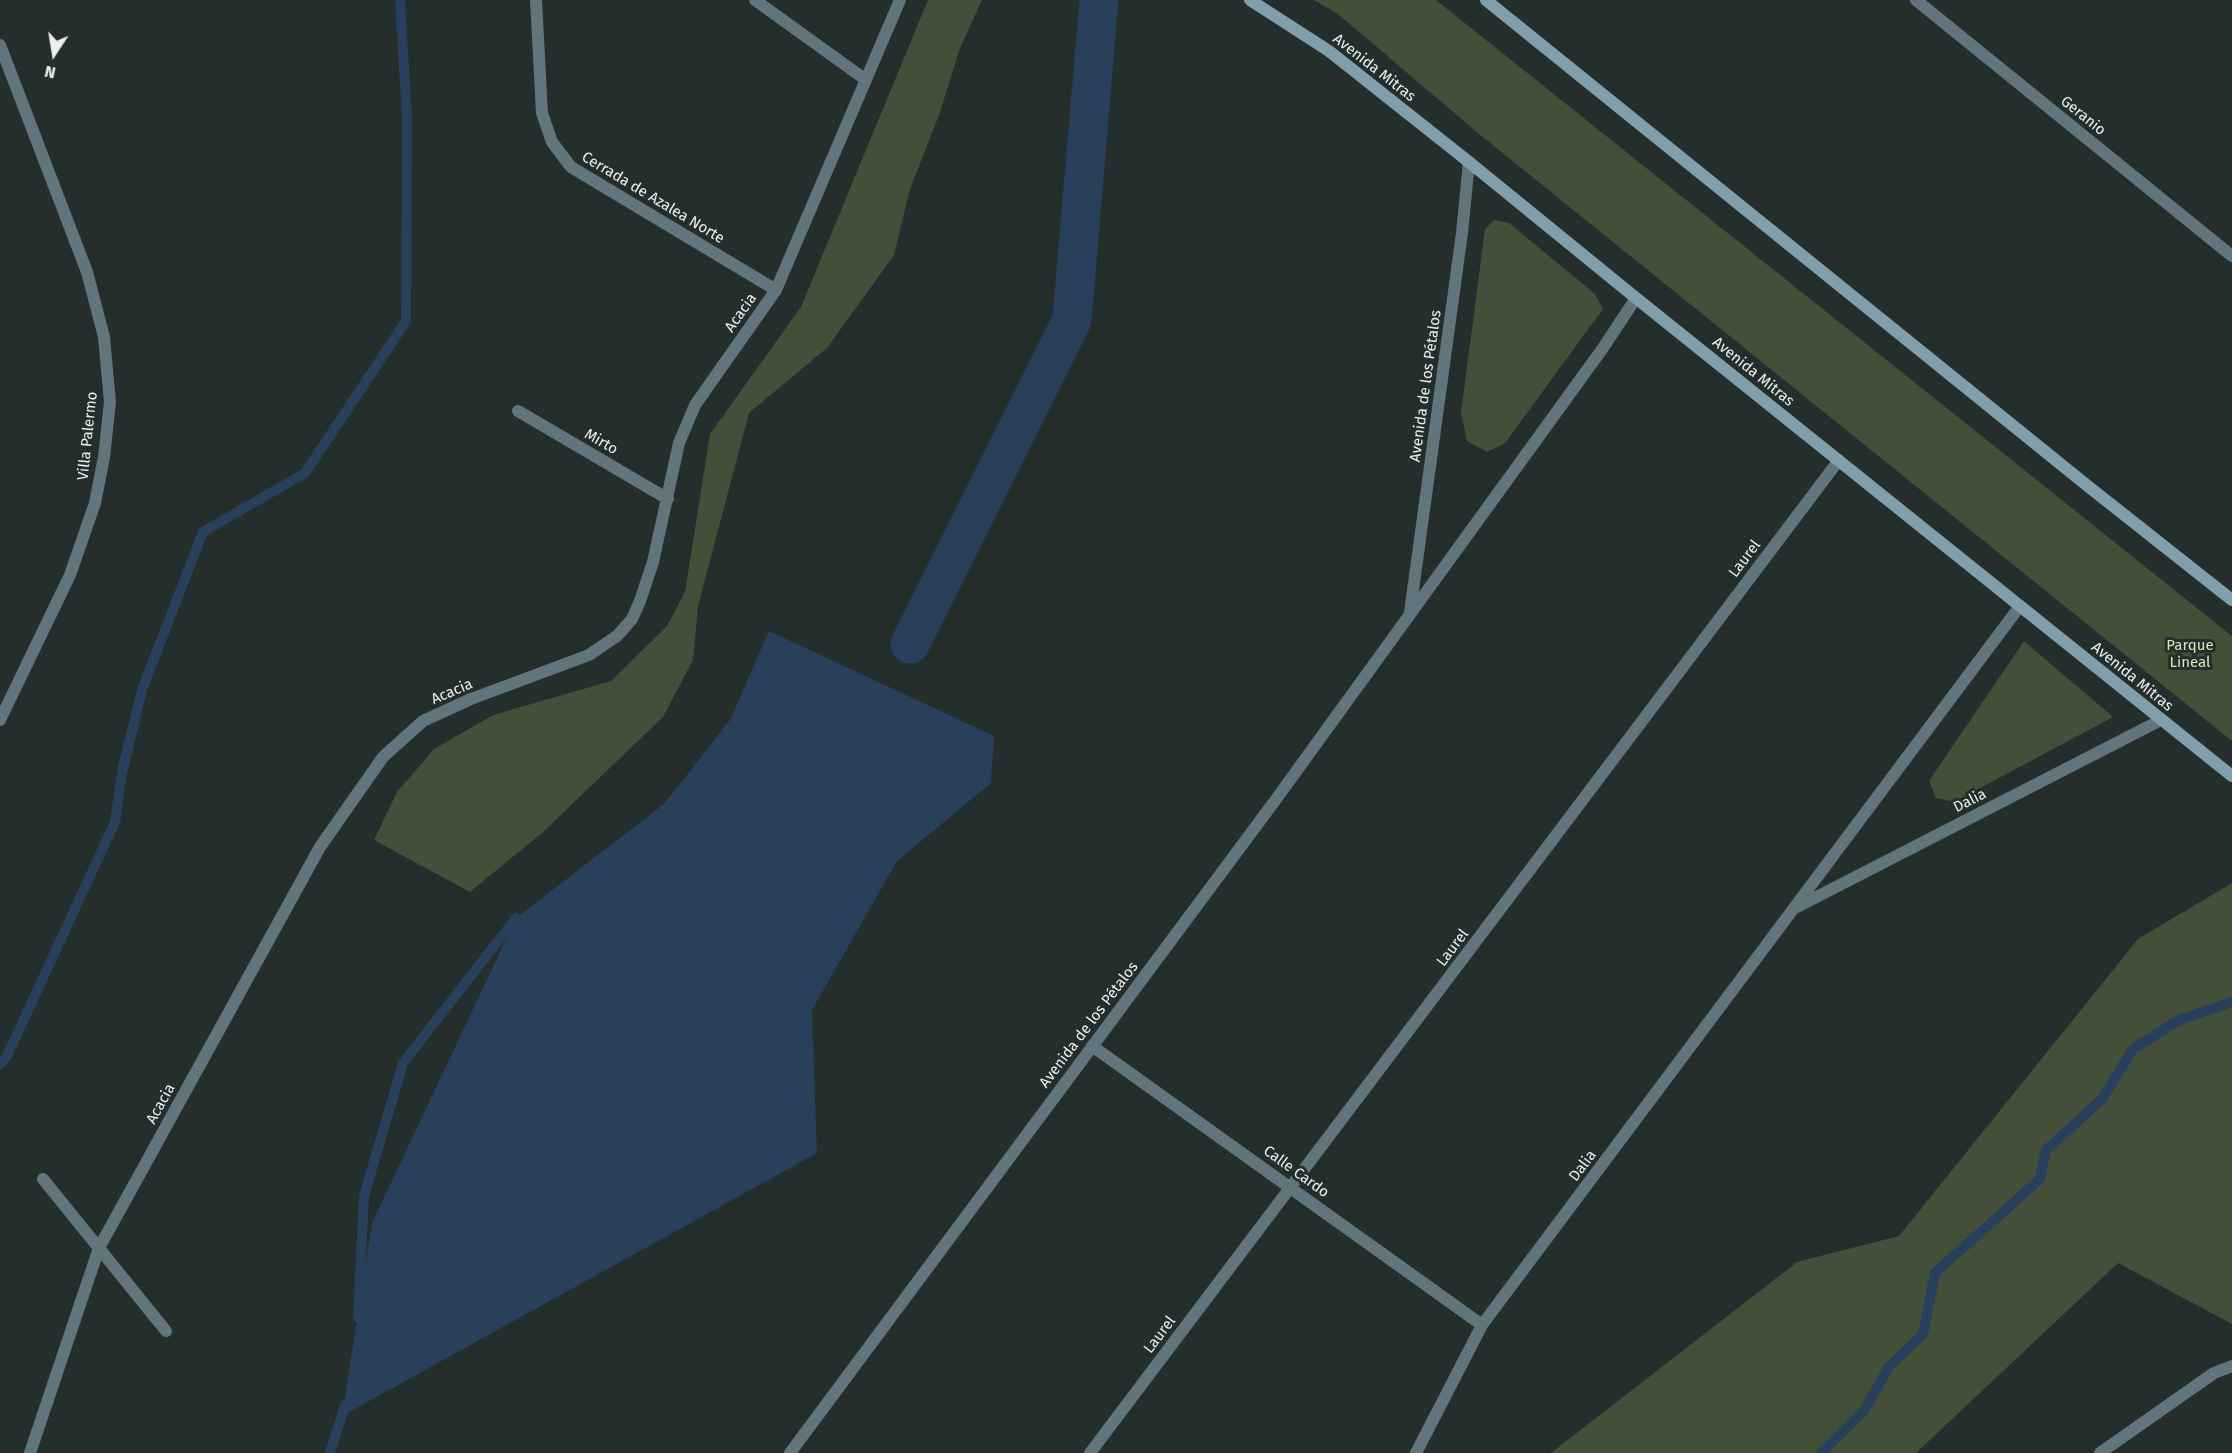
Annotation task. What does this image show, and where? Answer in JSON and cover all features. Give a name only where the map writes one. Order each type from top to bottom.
[{"type":"street","name":"Cerrada de Azalea Norte","points":[[536,0],[542,113],[552,142],[571,167],[776,290]]},
{"type":"street","points":[[755,0],[866,80]]},
{"type":"street","name":"Acacia","points":[[30,1453],[99,1248],[320,847],[383,757],[423,721],[471,699],[589,656],[617,636],[632,619],[653,562],[680,443],[695,405],[776,290],[900,0]]},
{"type":"street","name":"Avenida Mitras","points":[[1250,0],[1329,51],[2232,776]]},
{"type":"street","points":[[1486,0],[2089,488],[2232,600]]},
{"type":"street","name":"Geranio","points":[[1916,0],[2232,256]]},
{"type":"street","name":"Villa Palermo","points":[[0,45],[87,272],[104,337],[110,402],[104,457],[95,503],[70,574],[0,720]]},
{"type":"street","name":"Avenida de los Pétalos","points":[[1410,614],[1469,162]]},
{"type":"street","name":"Avenida de los Pétalos","points":[[790,1453],[1274,802],[1603,348],[1636,298]]},
{"type":"street","name":"Mirto","points":[[518,411],[668,499]]},
{"type":"street","name":"Laurel","points":[[1090,1453],[1839,460]]},
{"type":"street","name":"Dalia","points":[[1416,1453],[1482,1325],[2020,606]]},
{"type":"street","name":"Dalia","points":[[1793,909],[2161,720]]},
{"type":"street","name":"Calle Cardo","points":[[1092,1046],[1482,1325]]},
{"type":"street","points":[[43,1179],[166,1331]]},
{"type":"street","points":[[2100,1453],[2214,1373],[2232,1366]]},
{"type":"green space","points":[[928,0],[982,0],[960,48],[939,115],[910,189],[894,255],[827,348],[749,413],[698,606],[693,660],[663,717],[543,832],[470,892],[374,840],[397,792],[434,749],[493,715],[611,681],[667,626],[685,592],[710,434],[801,307]]},
{"type":"green space","name":"Parque Lineal","points":[[1314,0],[1436,0],[2232,636],[2232,741],[1479,134],[1338,14]]},
{"type":"green space","points":[[1494,220],[1509,223],[1595,294],[1603,309],[1505,443],[1487,452],[1467,441],[1461,413],[1485,229]]},
{"type":"green space","points":[[2024,641],[2113,717],[1954,802],[1936,798],[1929,781]]},
{"type":"green space","points":[[2232,883],[2232,1324],[2118,1263],[1916,1453],[1551,1453],[1797,1262],[1899,1236],[2138,939]]},
{"type":"water","points":[[769,631],[994,736],[991,783],[897,861],[812,1010],[817,1153],[342,1416],[372,1223],[516,918],[664,804],[730,720]]},
{"type":"waterway","points":[[0,1064],[7,1056],[115,822],[122,772],[143,687],[203,532],[305,473],[406,321],[407,119],[400,0]]},
{"type":"waterway","points":[[910,644],[1072,320],[1099,0]]},
{"type":"waterway","points":[[358,1318],[364,1196],[403,1063],[516,918]]},
{"type":"waterway","points":[[1821,1453],[1864,1411],[1888,1368],[1923,1334],[1935,1273],[2040,1179],[2046,1150],[2102,1099],[2133,1049],[2179,1020],[2232,1002]]},
{"type":"waterway","points":[[330,1453],[345,1405]]}]
